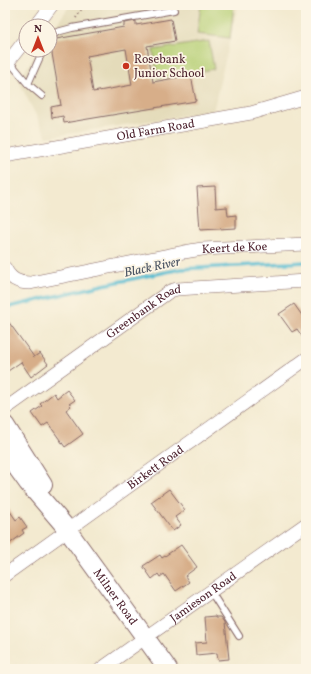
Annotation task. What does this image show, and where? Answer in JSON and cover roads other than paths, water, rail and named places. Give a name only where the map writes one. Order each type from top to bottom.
[{"type":"main road","name":"Milner Road","points":[[5,425],[38,477],[65,527]]},
{"type":"main road","name":"Milner Road","points":[[5,451],[65,527],[144,638],[168,669]]},
{"type":"street","points":[[42,18],[52,5]]},
{"type":"street","points":[[7,64],[18,50]]},
{"type":"street","name":"Old Farm Road","points":[[5,156],[251,113],[306,97]]},
{"type":"street","name":"Keert de Koe","points":[[5,268],[13,280],[22,283],[30,283],[202,249],[306,244]]},
{"type":"street","name":"Greenbank Road","points":[[5,409],[170,291],[177,289],[306,281]]},
{"type":"street","name":"Birkett Road","points":[[5,575],[65,527],[306,359]]},
{"type":"street","name":"Jamieson Road","points":[[101,669],[306,524]]},
{"type":"lane","points":[[58,32],[174,10]]},
{"type":"lane","points":[[28,84],[39,58]]},
{"type":"lane","points":[[7,64],[42,96]]},
{"type":"lane","points":[[211,592],[239,636]]},
{"type":"waterway","name":"Black River","points":[[5,308],[103,285],[181,269],[306,262]]},
{"type":"place","name":"Rosebank Junior School","points":[[126,66]]}]
